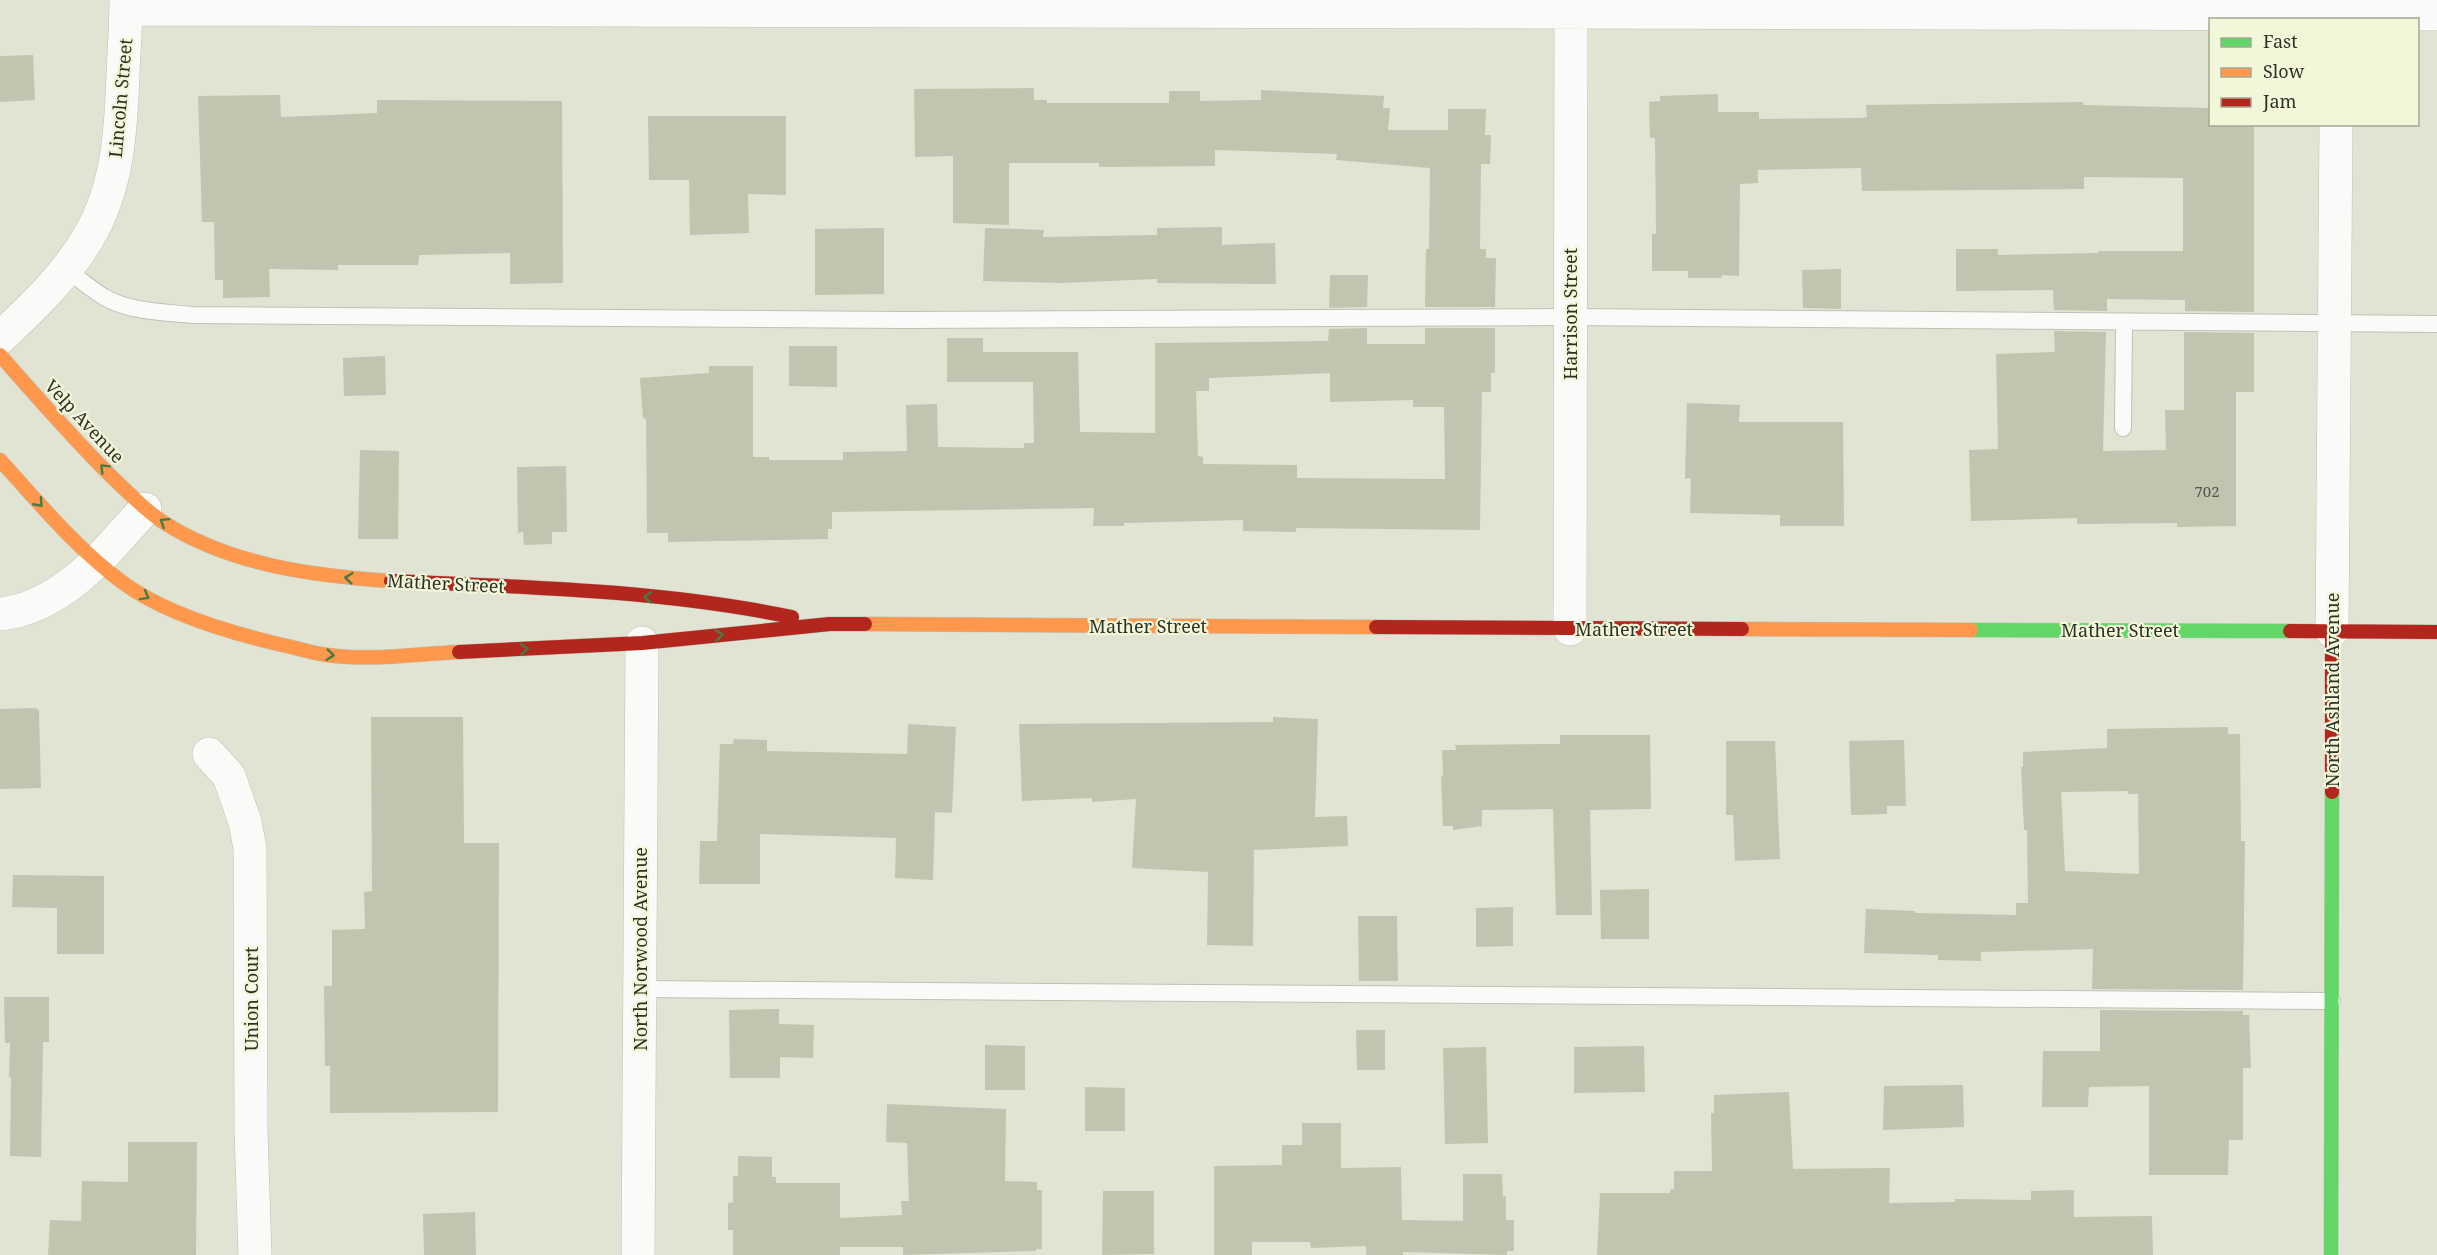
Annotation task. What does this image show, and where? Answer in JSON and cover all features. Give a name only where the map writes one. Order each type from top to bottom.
[{"type":"main road","name":"Velp Avenue","points":[[0,355],[72,437],[145,510]]},
{"type":"main road","points":[[0,460],[70,537],[97,562]]},
{"type":"main road","name":"Mather Street","points":[[145,510],[200,542],[277,567],[321,575],[513,586],[703,601],[830,624]]},
{"type":"main road","name":"Mather Street","points":[[97,562],[124,584],[164,606],[233,634],[326,655],[362,657],[642,643],[830,624],[2437,632]]},
{"type":"main road","name":"North Ashland Avenue","points":[[2331,1255],[2332,631]]},
{"type":"street","points":[[126,4],[1571,6],[2337,11],[2437,14]]},
{"type":"street","name":"Lincoln Street","points":[[0,338],[41,300],[87,239],[101,214],[113,172],[120,131],[126,4]]},
{"type":"street","name":"Harrison Street","points":[[1570,629],[1571,6]]},
{"type":"street","name":"North Ashland Avenue","points":[[2332,631],[2336,126]]},
{"type":"street","points":[[0,614],[29,608],[53,596],[97,562],[145,510]]},
{"type":"street","name":"North Norwood Avenue","points":[[638,1255],[642,643]]},
{"type":"street","name":"Union Court","points":[[209,754],[229,776],[245,822],[250,848],[251,1118],[255,1255]]},
{"type":"lane","points":[[66,269],[104,297],[117,303],[192,315],[892,320],[1570,317],[2437,324]]},
{"type":"lane","points":[[2123,428],[2124,323]]},
{"type":"lane","points":[[639,989],[2331,1001]]},
{"type":"building","points":[[33,55],[35,100],[0,102],[0,56]]},
{"type":"building","points":[[1034,88],[1034,100],[1047,100],[1047,103],[1169,103],[1169,91],[1200,91],[1200,101],[1261,100],[1261,90],[1384,96],[1383,108],[1390,108],[1388,130],[1448,130],[1448,109],[1486,109],[1485,135],[1491,135],[1490,164],[1481,164],[1480,249],[1486,249],[1486,258],[1496,258],[1495,307],[1425,307],[1426,249],[1429,249],[1430,168],[1336,160],[1337,154],[1215,150],[1215,166],[1099,167],[1099,163],[1009,163],[1009,225],[953,223],[953,156],[915,157],[914,89]]},
{"type":"building","points":[[1718,94],[1718,112],[1759,112],[1759,119],[1861,118],[1867,117],[1866,105],[2083,102],[2083,105],[2209,108],[2209,126],[2254,126],[2254,312],[2185,311],[2185,300],[2107,299],[2107,311],[2054,310],[2053,290],[1956,291],[1956,249],[1998,249],[1998,255],[2098,253],[2098,251],[2183,251],[2183,178],[2084,177],[2084,189],[1862,191],[1861,168],[1758,170],[1758,183],[1740,184],[1739,276],[1688,278],[1688,271],[1652,271],[1652,234],[1656,234],[1655,138],[1650,138],[1649,102],[1660,101],[1660,96]]},
{"type":"building","points":[[280,95],[281,117],[377,113],[377,100],[562,101],[563,283],[510,284],[510,253],[419,255],[418,265],[338,265],[338,270],[269,269],[270,297],[223,298],[223,280],[215,280],[214,222],[202,222],[198,96]]},
{"type":"building","points":[[648,116],[786,116],[786,195],[748,194],[749,233],[690,235],[689,180],[649,180]]},
{"type":"building","points":[[1222,227],[1222,245],[1275,243],[1276,284],[1157,283],[1157,279],[1061,283],[983,281],[985,228],[1044,230],[1043,237],[1157,235],[1157,228]]},
{"type":"building","points":[[884,228],[884,294],[815,295],[815,229]]},
{"type":"building","points":[[1841,269],[1841,309],[1803,308],[1802,270]]},
{"type":"building","points":[[1330,275],[1368,275],[1367,307],[1329,308]]},
{"type":"building","points":[[1367,328],[1367,344],[1425,344],[1425,328],[1495,328],[1495,373],[1491,373],[1491,392],[1482,392],[1480,530],[1296,528],[1296,532],[1243,531],[1243,520],[1093,526],[1094,508],[832,512],[832,529],[828,529],[828,539],[668,542],[668,533],[647,533],[646,418],[643,419],[640,378],[709,373],[709,366],[753,366],[753,457],[769,457],[769,460],[843,460],[843,452],[907,451],[906,405],[937,404],[938,447],[1024,448],[1024,443],[1034,443],[1033,382],[947,382],[947,338],[983,338],[983,352],[1078,352],[1080,432],[1155,433],[1155,343],[1328,341],[1329,329]],"holes":[[[1330,373],[1330,402],[1413,400],[1413,407],[1444,407],[1445,479],[1297,478],[1297,465],[1203,464],[1203,457],[1198,456],[1196,391],[1209,391],[1209,378]]]},
{"type":"building","points":[[2054,331],[2106,332],[2103,451],[2166,450],[2165,410],[2184,410],[2184,332],[2254,333],[2254,392],[2236,392],[2236,526],[2177,527],[2177,523],[2077,524],[2077,518],[1971,521],[1969,450],[1998,449],[1996,354],[2055,352]]},
{"type":"building","points":[[789,346],[837,346],[837,387],[789,386]]},
{"type":"building","points":[[385,356],[386,395],[344,396],[343,358]]},
{"type":"building","points":[[1687,403],[1740,405],[1739,422],[1843,422],[1844,526],[1780,526],[1780,515],[1690,513],[1691,478],[1685,479]]},
{"type":"building","points":[[360,450],[399,451],[398,539],[358,539]]},
{"type":"building","points":[[566,466],[567,532],[552,532],[552,544],[524,545],[523,532],[518,533],[517,467]]},
{"type":"building","points":[[35,708],[39,710],[41,788],[0,789],[0,709]]},
{"type":"building","points":[[371,717],[463,717],[464,843],[499,843],[498,1112],[330,1113],[330,1066],[325,1066],[324,986],[332,986],[332,930],[365,929],[364,892],[372,891]]},
{"type":"building","points":[[1273,717],[1318,719],[1315,817],[1347,816],[1348,846],[1254,850],[1253,946],[1207,945],[1208,872],[1132,868],[1136,799],[1092,802],[1092,798],[1022,801],[1019,724],[1273,722]]},
{"type":"building","points":[[908,724],[956,727],[952,813],[935,812],[933,880],[895,878],[896,838],[760,834],[760,884],[699,884],[700,841],[717,841],[720,744],[733,744],[734,739],[767,740],[767,751],[907,754]]},
{"type":"building","points":[[2228,727],[2228,734],[2240,734],[2241,841],[2245,841],[2243,990],[2092,989],[2093,949],[1981,952],[1981,961],[1938,960],[1938,955],[1864,953],[1866,909],[1915,911],[1915,913],[2016,915],[2016,903],[2028,903],[2027,830],[2024,830],[2021,767],[2023,767],[2023,752],[2107,748],[2107,729]],"holes":[[[2128,791],[2128,794],[2138,794],[2139,874],[2065,871],[2061,792]]]},
{"type":"building","points":[[1560,735],[1650,735],[1651,809],[1590,810],[1592,915],[1556,915],[1553,809],[1482,810],[1482,826],[1453,830],[1453,826],[1443,826],[1442,750],[1456,750],[1455,745],[1560,744]]},
{"type":"building","points":[[1904,740],[1906,806],[1887,806],[1887,814],[1851,815],[1849,741]]},
{"type":"building","points":[[1726,741],[1775,741],[1780,859],[1735,861],[1733,815],[1726,815]]},
{"type":"building","points":[[13,875],[104,876],[104,954],[57,954],[57,908],[12,907]]},
{"type":"building","points":[[1649,889],[1649,939],[1601,939],[1600,890]]},
{"type":"building","points":[[1513,907],[1513,946],[1476,947],[1476,908]]},
{"type":"building","points":[[1358,916],[1397,916],[1398,981],[1359,981]]},
{"type":"building","points":[[4,997],[49,997],[49,1042],[43,1042],[41,1157],[10,1156],[10,1043],[5,1043]]},
{"type":"building","points":[[779,1009],[779,1024],[814,1025],[813,1058],[780,1057],[780,1078],[730,1078],[729,1010]]},
{"type":"building","points":[[2100,1010],[2243,1011],[2243,1015],[2249,1015],[2251,1068],[2243,1068],[2243,1140],[2229,1140],[2228,1175],[2149,1175],[2149,1086],[2089,1087],[2088,1107],[2042,1107],[2043,1051],[2100,1051]]},
{"type":"building","points":[[1356,1030],[1385,1030],[1385,1070],[1357,1070]]},
{"type":"building","points":[[985,1045],[1025,1046],[1025,1090],[985,1090]]},
{"type":"building","points":[[1644,1046],[1645,1092],[1574,1093],[1574,1047]]},
{"type":"building","points":[[1486,1047],[1488,1143],[1445,1144],[1443,1048]]},
{"type":"building","points":[[1963,1085],[1964,1127],[1883,1130],[1884,1086]]},
{"type":"building","points":[[1085,1087],[1125,1088],[1125,1131],[1085,1131]]},
{"type":"building","points":[[1789,1092],[1793,1169],[1890,1168],[1889,1203],[1955,1202],[1955,1199],[2031,1200],[2031,1191],[2074,1190],[2074,1217],[2152,1216],[2153,1255],[1597,1255],[1600,1193],[1670,1193],[1670,1190],[1674,1189],[1674,1171],[1712,1171],[1711,1113],[1714,1113],[1714,1095]]},
{"type":"building","points":[[887,1104],[1006,1109],[1005,1181],[1037,1182],[1037,1190],[1042,1190],[1042,1249],[903,1255],[903,1247],[840,1247],[840,1255],[733,1255],[733,1230],[728,1230],[728,1203],[733,1202],[733,1176],[738,1176],[738,1156],[772,1157],[772,1177],[776,1177],[776,1183],[840,1183],[840,1218],[902,1215],[901,1201],[909,1201],[907,1143],[886,1142]]},
{"type":"building","points":[[1302,1123],[1341,1123],[1341,1168],[1401,1167],[1402,1220],[1463,1221],[1463,1174],[1502,1174],[1503,1197],[1506,1196],[1506,1220],[1514,1220],[1514,1251],[1507,1251],[1507,1255],[1403,1252],[1403,1255],[1366,1255],[1366,1246],[1311,1248],[1310,1242],[1252,1242],[1252,1255],[1214,1255],[1214,1166],[1282,1165],[1282,1145],[1302,1145]]},
{"type":"building","points":[[128,1142],[197,1142],[196,1255],[48,1255],[50,1220],[81,1221],[82,1181],[128,1182]]},
{"type":"building","points":[[1103,1191],[1154,1191],[1154,1254],[1102,1255]]},
{"type":"building","points":[[475,1212],[476,1255],[424,1255],[423,1214]]},
{"type":"traffic: fast","points":[[1971,630],[2290,631]]},
{"type":"traffic: fast","points":[[2331,1255],[2332,792]]},
{"type":"traffic: slow","points":[[0,355],[100,465],[138,502],[163,522],[216,549],[273,566],[332,576],[391,581]]},
{"type":"traffic: slow","points":[[0,460],[58,524],[105,569],[140,594],[180,614],[245,636],[327,655],[376,657],[459,652]]},
{"type":"traffic: slow","points":[[865,624],[1376,627]]},
{"type":"traffic: slow","points":[[1742,629],[1971,630]]},
{"type":"traffic: jam","points":[[391,581],[643,595],[792,617]]},
{"type":"traffic: jam","points":[[459,652],[642,643],[830,624],[865,624]]},
{"type":"traffic: jam","points":[[1376,627],[1742,629]]},
{"type":"traffic: jam","points":[[2290,631],[2437,632]]},
{"type":"traffic: jam","points":[[2332,631],[2332,792]]}]
